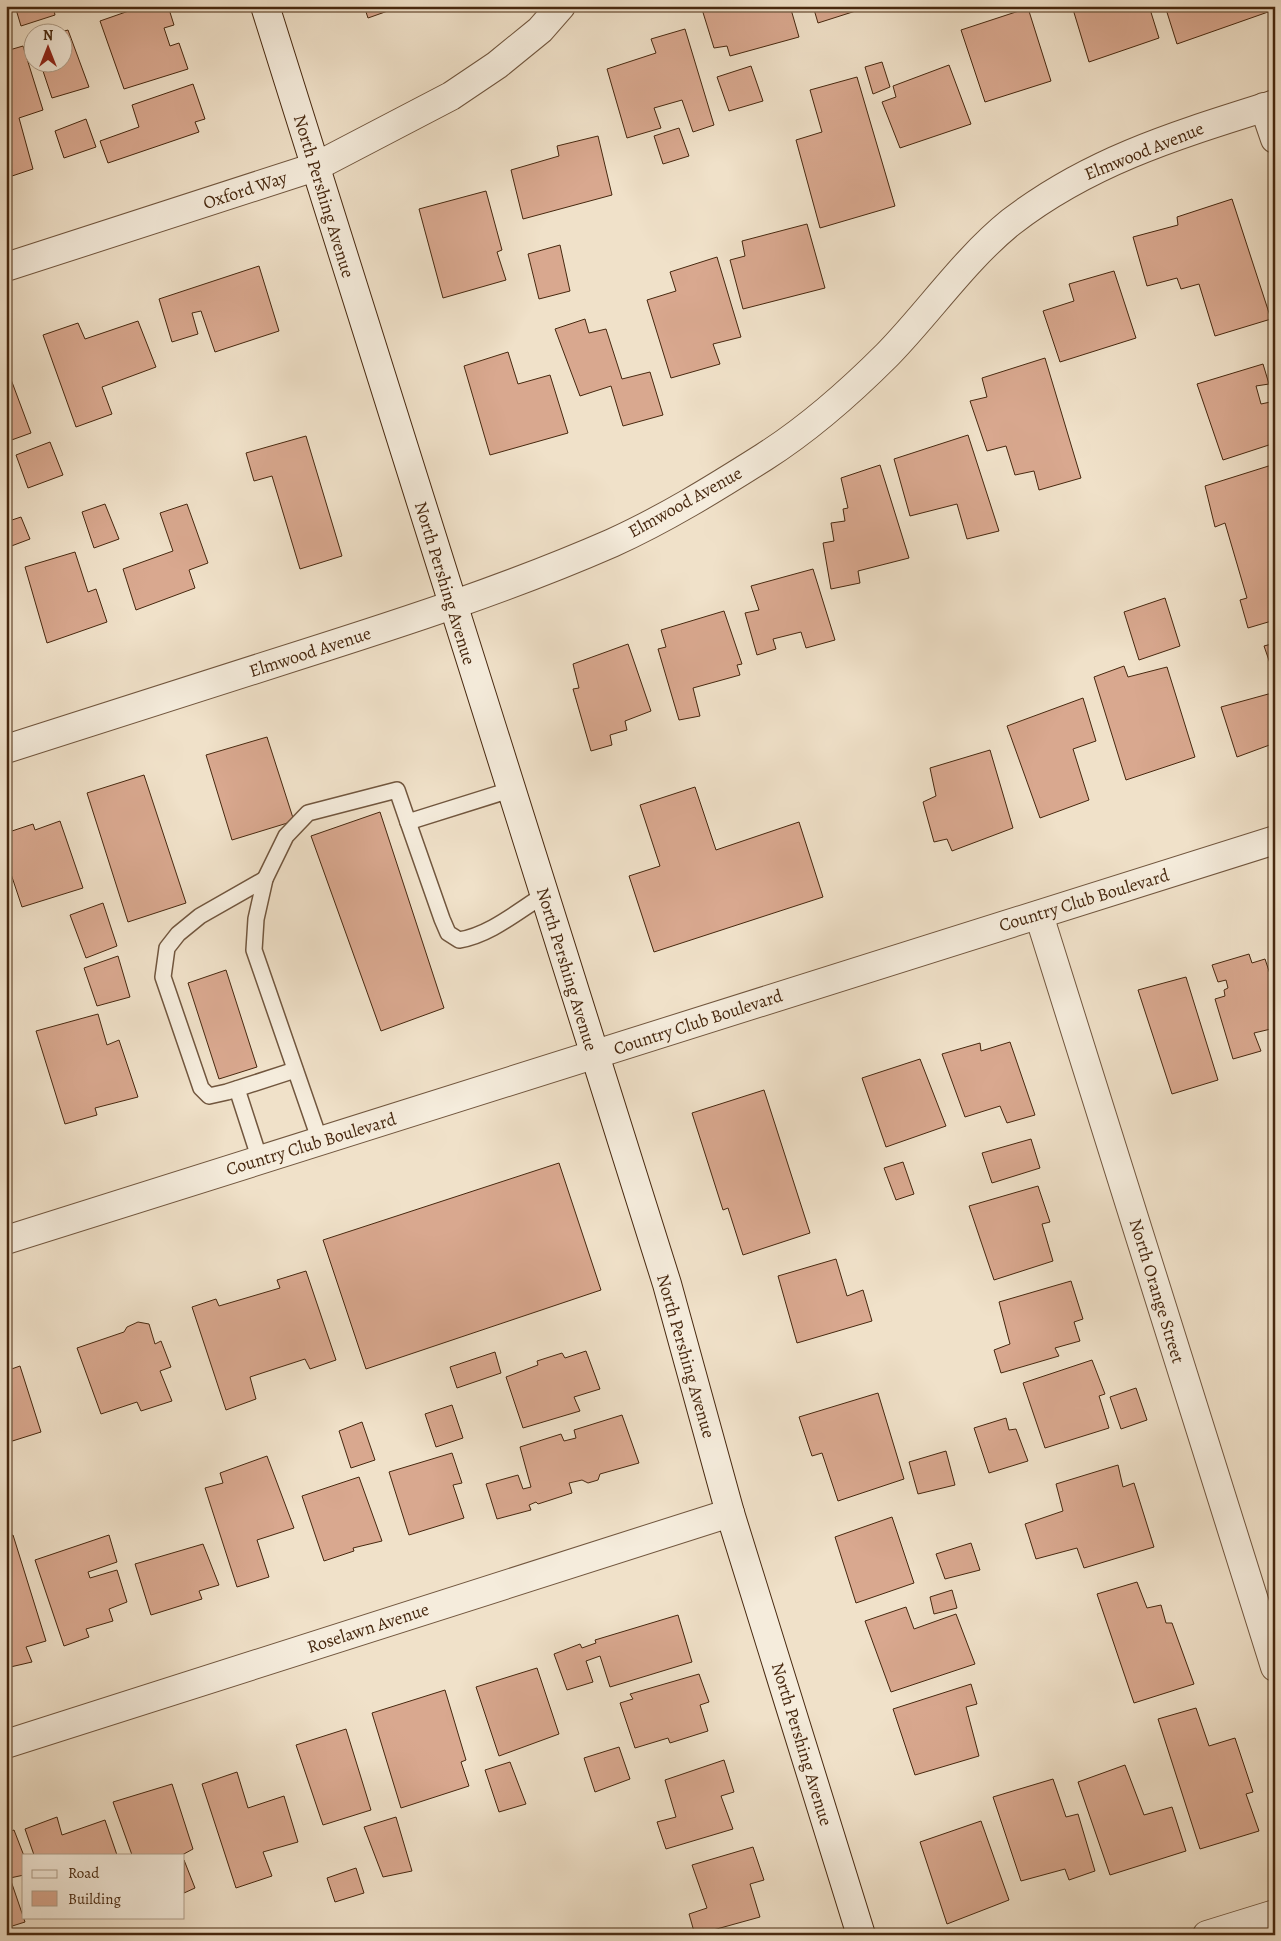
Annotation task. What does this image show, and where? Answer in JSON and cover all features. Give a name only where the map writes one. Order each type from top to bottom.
[{"type":"street","name":"North Pershing Avenue","points":[[265,6],[593,1055],[667,1284],[730,1512],[861,1935]]},
{"type":"street","name":"Oxford Way","points":[[6,267],[315,168],[459,91],[497,65],[540,30],[561,6]]},
{"type":"street","points":[[1269,105],[1275,140]]},
{"type":"street","name":"Elmwood Avenue","points":[[6,749],[453,606],[613,542],[674,512],[768,454],[826,410],[887,355],[983,248],[1004,229],[1076,179],[1118,158],[1176,135],[1269,105]]},
{"type":"street","name":"Country Club Boulevard","points":[[6,1240],[1275,840]]},
{"type":"street","name":"North Orange Street","points":[[1039,915],[1275,1667]]},
{"type":"street","name":"Roselawn Avenue","points":[[6,1744],[730,1512]]},
{"type":"street","points":[[1207,1935],[1275,1914]]},
{"type":"lane","points":[[320,1141],[254,950],[256,919],[265,880],[286,836],[308,813],[397,790],[448,933],[459,940],[472,938],[544,895]]},
{"type":"lane","points":[[408,822],[510,790]]},
{"type":"lane","points":[[265,880],[200,916],[178,934],[167,948],[163,977],[201,1088],[209,1096],[295,1070]]},
{"type":"lane","points":[[237,1089],[260,1160]]},
{"type":"building","points":[[15,6],[53,6],[55,15],[33,22],[22,22],[21,26]]},
{"type":"building","points":[[143,6],[168,6],[174,25],[164,28],[170,46],[179,43],[188,69],[124,89],[100,21]]},
{"type":"building","points":[[364,6],[402,6],[368,18]]},
{"type":"building","points":[[701,6],[790,6],[799,37],[730,56],[727,46],[714,48]]},
{"type":"building","points":[[813,6],[864,6],[865,8],[818,23]]},
{"type":"building","points":[[1072,6],[1149,6],[1159,38],[1089,62]]},
{"type":"building","points":[[1165,6],[1266,6],[1268,12],[1177,44]]},
{"type":"building","points":[[1028,8],[1051,81],[985,102],[961,30]]},
{"type":"building","points":[[685,29],[714,125],[693,132],[682,100],[654,108],[661,128],[627,138],[607,69],[656,53],[651,39]]},
{"type":"building","points":[[72,41],[89,87],[52,98],[43,72],[72,72]]},
{"type":"building","points":[[22,46],[22,72],[31,72],[43,110],[19,118],[33,169],[6,178],[6,51]]},
{"type":"building","points":[[882,62],[890,87],[873,94],[865,67]]},
{"type":"building","points":[[949,65],[971,124],[900,148],[882,102],[896,97],[893,86]]},
{"type":"building","points":[[751,66],[763,101],[729,111],[717,77]]},
{"type":"building","points":[[857,77],[895,206],[820,228],[796,140],[822,132],[810,90]]},
{"type":"building","points":[[193,84],[205,119],[195,122],[199,132],[108,163],[100,141],[139,127],[132,105]]},
{"type":"building","points":[[86,119],[96,147],[64,158],[55,131]]},
{"type":"building","points":[[679,128],[689,156],[663,164],[654,136]]},
{"type":"building","points":[[598,136],[612,195],[523,219],[511,170],[559,156],[557,146]]},
{"type":"building","points":[[486,191],[502,250],[497,252],[506,280],[443,298],[419,209]]},
{"type":"building","points":[[1232,199],[1271,319],[1215,336],[1199,284],[1181,289],[1177,278],[1147,286],[1133,237],[1178,225],[1177,217]]},
{"type":"building","points":[[807,224],[825,288],[743,309],[730,260],[745,256],[742,241]]},
{"type":"building","points":[[560,245],[570,291],[539,299],[528,254]]},
{"type":"building","points":[[717,257],[741,337],[713,344],[720,364],[671,378],[647,300],[676,291],[670,272]]},
{"type":"building","points":[[259,266],[279,331],[215,352],[201,311],[192,313],[198,334],[172,342],[159,299]]},
{"type":"building","points":[[1114,271],[1136,338],[1060,362],[1043,311],[1074,301],[1069,284]]},
{"type":"building","points":[[585,319],[589,333],[606,329],[622,379],[650,372],[663,415],[623,426],[611,386],[580,396],[555,329]]},
{"type":"building","points":[[138,321],[156,367],[102,387],[112,414],[76,427],[43,335],[78,323],[85,339]]},
{"type":"building","points":[[508,352],[518,384],[550,375],[568,433],[490,455],[464,366]]},
{"type":"building","points":[[1045,358],[1081,478],[1039,490],[1034,471],[1015,475],[1006,446],[987,451],[970,401],[987,397],[982,378]]},
{"type":"building","points":[[1263,364],[1269,384],[1256,386],[1261,404],[1275,401],[1275,443],[1223,460],[1197,384]]},
{"type":"building","points":[[6,366],[31,433],[6,442]]},
{"type":"building","points":[[968,435],[999,531],[967,539],[957,504],[910,516],[894,459]]},
{"type":"building","points":[[306,436],[342,556],[300,569],[272,476],[254,481],[246,453]]},
{"type":"building","points":[[50,442],[63,475],[28,488],[16,455]]},
{"type":"building","points":[[1275,464],[1275,620],[1248,628],[1240,600],[1247,598],[1225,523],[1215,527],[1205,486]]},
{"type":"building","points":[[880,465],[909,558],[858,571],[860,583],[831,589],[823,543],[834,541],[831,523],[845,521],[843,509],[848,508],[841,478]]},
{"type":"building","points":[[105,504],[119,539],[94,548],[82,512]]},
{"type":"building","points":[[187,504],[208,563],[189,570],[195,588],[136,610],[123,569],[173,551],[160,513]]},
{"type":"building","points":[[21,517],[30,539],[6,548],[6,522]]},
{"type":"building","points":[[75,552],[88,592],[96,589],[107,622],[47,643],[25,567]]},
{"type":"building","points":[[813,569],[835,640],[806,648],[801,632],[773,639],[776,649],[757,655],[745,613],[759,610],[751,586]]},
{"type":"building","points":[[1165,598],[1180,646],[1139,660],[1124,612]]},
{"type":"building","points":[[724,611],[742,664],[737,665],[740,675],[693,688],[700,716],[679,720],[658,649],[666,647],[661,630]]},
{"type":"building","points":[[1275,643],[1275,671],[1273,672],[1264,646]]},
{"type":"building","points":[[628,644],[651,711],[625,721],[627,730],[610,735],[612,745],[591,751],[573,689],[579,688],[573,664]]},
{"type":"building","points":[[1124,666],[1128,677],[1167,667],[1195,757],[1126,780],[1094,677]]},
{"type":"building","points":[[1272,693],[1275,707],[1275,743],[1237,757],[1221,707]]},
{"type":"building","points":[[1083,698],[1096,741],[1073,749],[1089,800],[1040,818],[1007,726]]},
{"type":"building","points":[[267,737],[294,821],[232,840],[206,755]]},
{"type":"building","points":[[990,750],[1013,828],[952,851],[947,839],[934,842],[923,802],[936,796],[930,768]]},
{"type":"building","points":[[144,775],[186,903],[128,922],[87,793]]},
{"type":"building","points":[[695,787],[716,850],[799,822],[823,897],[654,952],[629,876],[660,866],[640,805]]},
{"type":"building","points":[[380,812],[444,1008],[381,1031],[311,836]]},
{"type":"building","points":[[60,821],[83,888],[22,907],[6,859],[6,833],[33,824],[35,830]]},
{"type":"building","points":[[103,903],[117,946],[86,958],[70,915]]},
{"type":"building","points":[[1249,954],[1252,963],[1265,959],[1275,989],[1275,1028],[1254,1033],[1261,1051],[1233,1059],[1215,999],[1225,996],[1224,990],[1228,988],[1226,980],[1218,982],[1212,965]]},
{"type":"building","points":[[118,956],[130,997],[97,1006],[84,968]]},
{"type":"building","points":[[226,970],[257,1067],[219,1079],[188,983]]},
{"type":"building","points":[[1186,977],[1218,1080],[1172,1094],[1138,990]]},
{"type":"building","points":[[98,1014],[107,1045],[119,1040],[138,1097],[95,1108],[97,1115],[65,1124],[36,1031]]},
{"type":"building","points":[[1010,1042],[1035,1115],[1007,1123],[1000,1106],[965,1117],[942,1054],[980,1043],[981,1051]]},
{"type":"building","points":[[920,1059],[946,1126],[886,1147],[862,1078]]},
{"type":"building","points":[[764,1090],[810,1233],[743,1255],[728,1208],[723,1210],[692,1113]]},
{"type":"building","points":[[1031,1139],[1040,1168],[992,1183],[982,1153]]},
{"type":"building","points":[[903,1162],[914,1194],[896,1200],[884,1168]]},
{"type":"building","points":[[559,1163],[601,1290],[366,1369],[323,1240]]},
{"type":"building","points":[[1038,1186],[1050,1222],[1042,1224],[1053,1261],[994,1280],[969,1206]]},
{"type":"building","points":[[836,1259],[847,1296],[863,1290],[872,1321],[797,1343],[778,1276]]},
{"type":"building","points":[[306,1271],[336,1360],[310,1369],[305,1359],[250,1377],[256,1399],[226,1410],[192,1307],[216,1299],[219,1306],[280,1288],[277,1280]]},
{"type":"building","points":[[1071,1281],[1083,1319],[1074,1322],[1080,1341],[1055,1348],[1059,1356],[1001,1373],[994,1350],[1010,1344],[999,1302]]},
{"type":"building","points":[[138,1322],[149,1324],[155,1344],[161,1341],[171,1367],[160,1371],[172,1401],[141,1411],[137,1402],[101,1414],[77,1348],[124,1332],[127,1327]]},
{"type":"building","points":[[586,1351],[600,1389],[574,1397],[580,1411],[523,1428],[506,1377],[538,1365],[537,1361],[562,1353],[565,1358]]},
{"type":"building","points":[[495,1352],[501,1373],[457,1388],[450,1367]]},
{"type":"building","points":[[1092,1360],[1105,1394],[1099,1396],[1109,1428],[1045,1448],[1023,1383]]},
{"type":"building","points":[[20,1366],[41,1432],[6,1443],[6,1371]]},
{"type":"building","points":[[1136,1388],[1147,1420],[1121,1429],[1110,1397]]},
{"type":"building","points":[[878,1393],[904,1479],[838,1501],[822,1453],[812,1456],[799,1417]]},
{"type":"building","points":[[452,1405],[463,1438],[436,1447],[425,1414]]},
{"type":"building","points":[[622,1415],[639,1463],[600,1474],[598,1480],[588,1483],[582,1480],[569,1483],[572,1493],[538,1504],[536,1502],[529,1505],[531,1510],[497,1519],[486,1484],[518,1475],[523,1489],[531,1487],[520,1447],[561,1434],[564,1441],[576,1438],[574,1430]]},
{"type":"building","points":[[1006,1418],[1009,1430],[1016,1429],[1028,1461],[989,1473],[974,1428]]},
{"type":"building","points":[[362,1422],[375,1460],[351,1468],[339,1431]]},
{"type":"building","points":[[946,1451],[955,1485],[918,1494],[909,1462]]},
{"type":"building","points":[[452,1453],[462,1483],[453,1485],[464,1518],[409,1535],[389,1472]]},
{"type":"building","points":[[267,1456],[294,1528],[257,1540],[269,1577],[237,1587],[205,1488],[223,1483],[220,1473]]},
{"type":"building","points":[[1118,1465],[1123,1487],[1134,1483],[1154,1547],[1084,1568],[1077,1548],[1036,1559],[1025,1524],[1063,1511],[1056,1484]]},
{"type":"building","points":[[359,1477],[382,1541],[353,1548],[354,1551],[324,1561],[302,1496]]},
{"type":"building","points":[[892,1517],[914,1583],[856,1603],[835,1537]]},
{"type":"building","points":[[13,1535],[46,1641],[26,1647],[32,1662],[6,1668],[6,1537]]},
{"type":"building","points":[[109,1535],[117,1562],[88,1572],[90,1578],[117,1570],[127,1602],[109,1609],[113,1621],[86,1629],[89,1637],[64,1646],[35,1560]]},
{"type":"building","points":[[971,1543],[980,1570],[945,1579],[936,1554]]},
{"type":"building","points":[[203,1544],[219,1585],[199,1591],[202,1599],[151,1615],[135,1564]]},
{"type":"building","points":[[1137,1582],[1147,1608],[1161,1605],[1166,1623],[1172,1623],[1194,1684],[1134,1703],[1097,1594]]},
{"type":"building","points":[[952,1590],[957,1608],[934,1614],[930,1597]]},
{"type":"building","points":[[906,1607],[914,1629],[956,1614],[975,1664],[891,1692],[865,1621]]},
{"type":"building","points":[[678,1615],[692,1662],[610,1687],[600,1656],[586,1661],[593,1682],[567,1690],[554,1654],[580,1644],[582,1648],[596,1643],[595,1640]]},
{"type":"building","points":[[537,1668],[559,1734],[499,1756],[476,1687]]},
{"type":"building","points":[[699,1674],[709,1702],[700,1705],[708,1731],[670,1743],[668,1738],[635,1748],[620,1703],[633,1699],[630,1694]]},
{"type":"building","points":[[971,1684],[977,1704],[966,1707],[979,1756],[915,1775],[893,1709]]},
{"type":"building","points":[[445,1690],[466,1760],[461,1762],[469,1786],[401,1808],[372,1713]]},
{"type":"building","points":[[1196,1708],[1209,1746],[1235,1738],[1253,1792],[1246,1794],[1259,1831],[1200,1849],[1158,1719]]},
{"type":"building","points":[[346,1729],[371,1810],[323,1825],[296,1745]]},
{"type":"building","points":[[619,1747],[630,1779],[595,1792],[584,1758]]},
{"type":"building","points":[[724,1760],[734,1792],[721,1796],[733,1829],[666,1849],[657,1822],[676,1817],[665,1780]]},
{"type":"building","points":[[510,1762],[526,1804],[499,1812],[485,1770]]},
{"type":"building","points":[[1125,1765],[1144,1815],[1172,1807],[1186,1851],[1110,1875],[1078,1782]]},
{"type":"building","points":[[237,1772],[248,1808],[284,1796],[298,1842],[263,1852],[272,1876],[236,1888],[202,1784]]},
{"type":"building","points":[[1053,1779],[1066,1817],[1078,1814],[1095,1871],[1069,1880],[1065,1869],[1021,1881],[993,1797]]},
{"type":"building","points":[[172,1784],[193,1849],[184,1854],[132,1854],[113,1802]]},
{"type":"building","points":[[57,1817],[62,1835],[105,1820],[117,1854],[34,1854],[25,1829]]},
{"type":"building","points":[[396,1817],[412,1871],[383,1877],[364,1827]]},
{"type":"building","points":[[981,1821],[1009,1900],[947,1924],[920,1842]]},
{"type":"building","points":[[14,1830],[23,1854],[22,1875],[10,1878],[22,1918],[25,1922],[6,1928],[6,1833]]},
{"type":"building","points":[[753,1847],[764,1880],[750,1884],[760,1917],[695,1935],[689,1914],[707,1908],[692,1865]]},
{"type":"building","points":[[185,1863],[195,1888],[185,1893]]},
{"type":"building","points":[[356,1868],[364,1893],[335,1902],[327,1878]]}]
